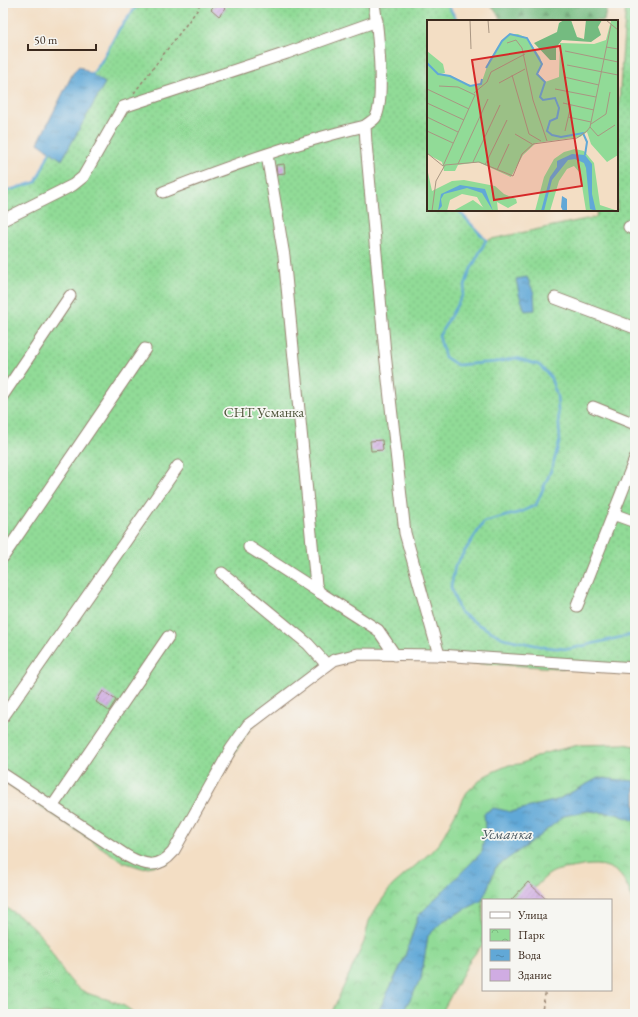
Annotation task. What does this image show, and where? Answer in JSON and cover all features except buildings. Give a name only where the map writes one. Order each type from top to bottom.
[{"type":"street","points":[[163,192],[224,168],[328,134],[365,126],[376,117],[380,100],[377,21],[374,3]]},
{"type":"street","points":[[3,220],[73,185],[83,177],[123,107],[288,53],[377,21]]},
{"type":"street","points":[[365,126],[385,353],[405,533],[439,655]]},
{"type":"street","points":[[267,155],[284,256],[307,508],[316,585],[319,592]]},
{"type":"street","points":[[3,395],[70,296]]},
{"type":"street","points":[[555,298],[635,328]]},
{"type":"street","points":[[3,557],[145,349]]},
{"type":"street","points":[[593,408],[635,424]]},
{"type":"street","points":[[577,606],[635,459]]},
{"type":"street","points":[[3,717],[178,466]]},
{"type":"street","points":[[613,514],[635,522]]},
{"type":"street","points":[[249,547],[378,630],[395,655]]},
{"type":"street","points":[[222,573],[308,644],[327,665]]},
{"type":"street","points":[[52,806],[168,637]]},
{"type":"street","points":[[3,774],[135,861],[144,864],[157,864],[166,860],[176,845],[231,749],[248,725],[334,660],[358,654],[439,655],[635,668]]},
{"type":"path","points":[[123,107],[198,9],[200,3]]},
{"type":"path","points":[[541,1014],[546,991]]},
{"type":"green space","name":"СНТ Усманка","points":[[139,3],[447,3],[456,20],[427,20],[427,211],[459,211],[487,240],[596,217],[598,211],[618,211],[618,117],[626,3],[635,3],[635,672],[358,657],[335,662],[251,727],[168,863],[142,868],[123,862],[3,781],[3,192],[36,182],[59,131],[89,78],[101,62],[119,29]]},
{"type":"green space","points":[[490,3],[614,3],[606,10],[604,20],[501,20]]},
{"type":"green space","points":[[624,744],[635,746],[635,910],[628,887],[617,872],[610,868],[601,865],[590,865],[554,872],[541,881],[525,899],[482,899],[482,945],[470,960],[441,1014],[331,1014],[364,942],[369,921],[377,907],[392,886],[431,852],[440,842],[467,792],[485,776],[509,765],[520,764],[545,753],[579,745]]},
{"type":"green space","points":[[3,906],[22,918],[38,932],[72,983],[83,991],[120,1004],[135,1014],[3,1014]]},
{"type":"water","points":[[79,66],[105,83],[62,160],[38,143],[73,73]]},
{"type":"water","points":[[527,277],[534,293],[535,310],[525,311],[516,279]]},
{"type":"water","name":"Усманка","points":[[598,778],[635,781],[635,821],[616,814],[588,811],[564,816],[533,841],[496,867],[481,901],[443,921],[428,936],[421,979],[402,1014],[377,1014],[404,959],[418,916],[482,852],[485,829],[484,813],[494,808],[511,812],[557,800]]},
{"type":"waterway","points":[[91,76],[101,62],[119,29],[139,3]]},
{"type":"waterway","points":[[447,3],[456,20]]},
{"type":"waterway","points":[[3,192],[36,182],[51,149]]},
{"type":"waterway","points":[[459,211],[486,240],[469,273],[462,296],[439,336],[445,357],[457,365],[497,362],[516,358],[539,365],[550,376],[557,396],[560,440],[552,468],[536,505],[521,512],[484,522],[455,566],[451,587],[459,611],[476,623],[503,638],[544,647],[569,649],[635,634]]}]
